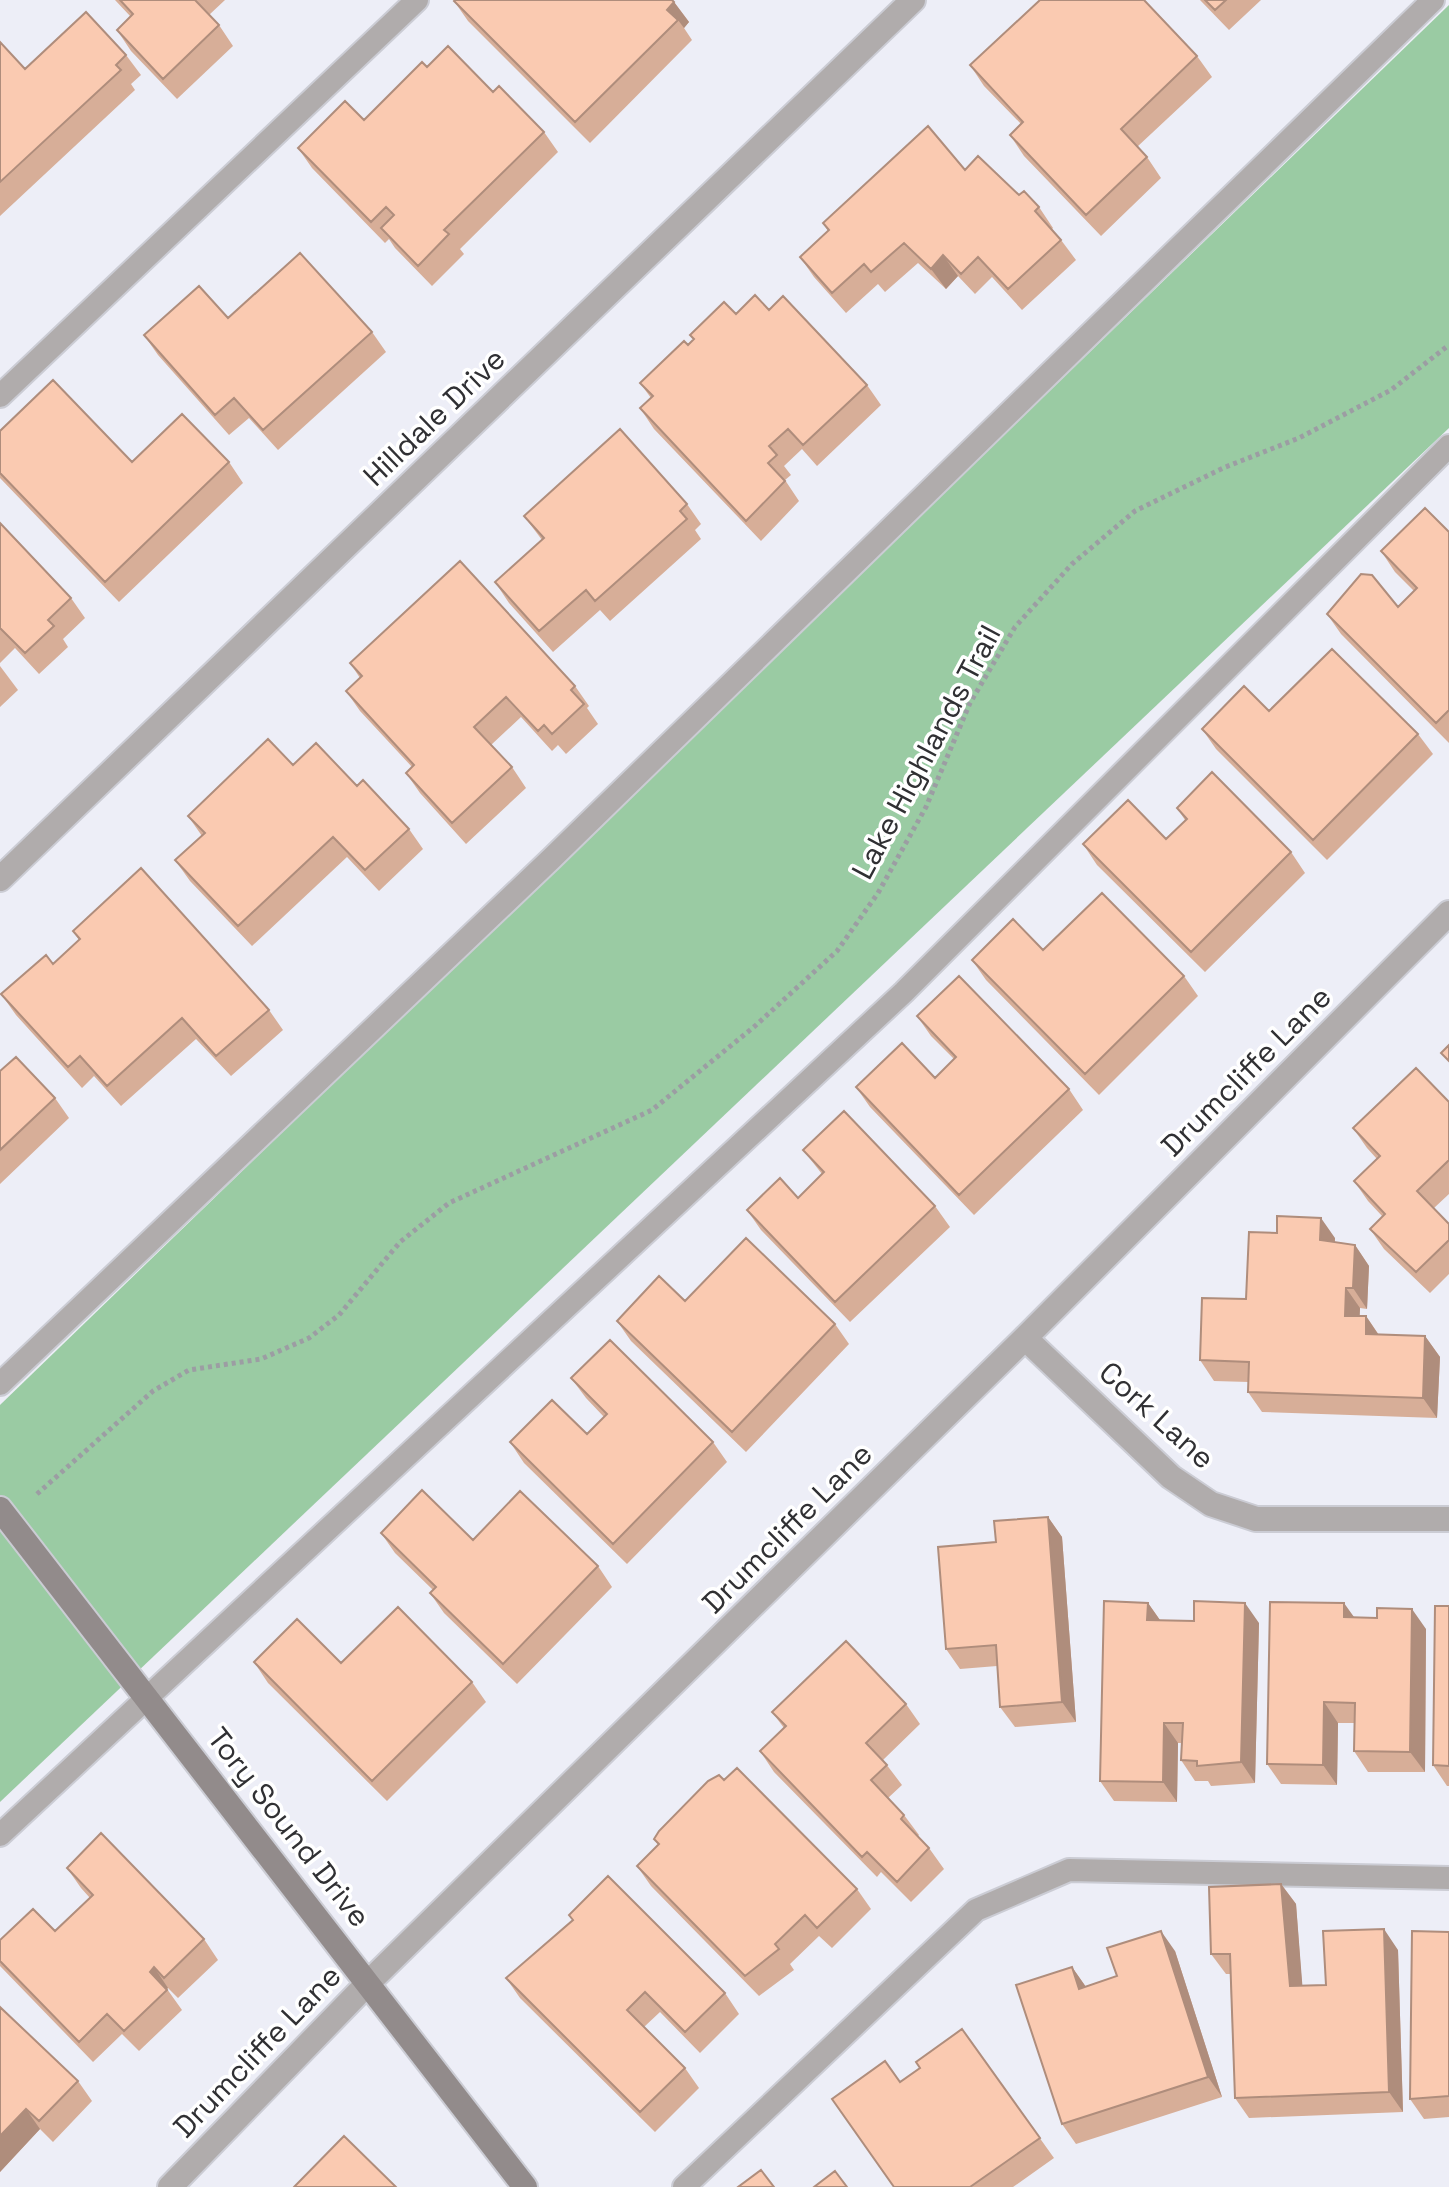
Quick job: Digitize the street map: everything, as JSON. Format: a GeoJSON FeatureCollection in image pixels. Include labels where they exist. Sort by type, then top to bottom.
{"type":"FeatureCollection","features":[{"type":"Feature","properties":{"kind":"street","name":"Hilldale Drive"},"geometry":{"type":"LineString","coordinates":[[0,879],[913,0]]}},
{"type":"Feature","properties":{"kind":"street","name":"Drumcliffe Lane"},"geometry":{"type":"LineString","coordinates":[[170,2187],[369,1982],[1025,1338],[1449,913]]}},
{"type":"Feature","properties":{"kind":"street","name":"Cork Lane"},"geometry":{"type":"LineString","coordinates":[[1025,1338],[1171,1477],[1211,1504],[1256,1519],[1449,1519]]}},
{"type":"Feature","properties":{"kind":"street","name":"Tory Sound Drive"},"geometry":{"type":"LineString","coordinates":[[4,1514],[525,2187]]}},
{"type":"Feature","properties":{"kind":"lane"},"geometry":{"type":"LineString","coordinates":[[0,396],[417,0]]}},
{"type":"Feature","properties":{"kind":"lane"},"geometry":{"type":"LineString","coordinates":[[0,1384],[573,837],[1433,0]]}},
{"type":"Feature","properties":{"kind":"lane"},"geometry":{"type":"LineString","coordinates":[[0,1835],[904,992],[1449,446]]}},
{"type":"Feature","properties":{"kind":"lane"},"geometry":{"type":"LineString","coordinates":[[684,2187],[976,1910],[1069,1870],[1449,1878]]}},
{"type":"Feature","properties":{"kind":"path","name":"Lake Highlands Trail"},"geometry":{"type":"LineString","coordinates":[[4,1514],[153,1391],[189,1370],[261,1359],[309,1338],[339,1315],[400,1242],[449,1203],[652,1110],[755,1026],[837,951],[878,893],[926,807],[970,703],[1015,627],[1072,564],[1135,511],[1223,468],[1299,438],[1391,390],[1449,345]]}},
{"type":"Feature","properties":{"kind":"green space"},"geometry":{"type":"Polygon","coordinates":[[[1449,5],[1449,428],[0,1802],[0,1405],[1449,5]]]}},
{"type":"Feature","properties":{"kind":"building"},"geometry":{"type":"Polygon","coordinates":[[[120,0],[195,0],[219,25],[163,79],[117,30],[133,14],[120,0]]]}},
{"type":"Feature","properties":{"kind":"building"},"geometry":{"type":"Polygon","coordinates":[[[455,0],[672,0],[674,2],[667,10],[678,20],[575,122],[455,0]]]}},
{"type":"Feature","properties":{"kind":"building"},"geometry":{"type":"Polygon","coordinates":[[[1040,0],[1144,0],[1197,56],[1121,129],[1147,157],[1086,215],[1010,135],[1023,122],[970,65],[1040,0]]]}},
{"type":"Feature","properties":{"kind":"building"},"geometry":{"type":"Polygon","coordinates":[[[1205,0],[1226,0],[1215,10],[1205,0]]]}},
{"type":"Feature","properties":{"kind":"building"},"geometry":{"type":"Polygon","coordinates":[[[86,12],[126,55],[116,65],[121,70],[0,182],[0,42],[25,69],[86,12]]]}},
{"type":"Feature","properties":{"kind":"building"},"geometry":{"type":"Polygon","coordinates":[[[448,46],[493,92],[499,86],[544,132],[444,230],[449,234],[418,266],[381,228],[394,215],[386,207],[371,222],[298,148],[345,101],[364,120],[422,62],[427,67],[448,46]]]}},
{"type":"Feature","properties":{"kind":"building"},"geometry":{"type":"Polygon","coordinates":[[[928,126],[965,170],[978,156],[1019,195],[1024,191],[1039,207],[1035,211],[1061,240],[1008,289],[978,257],[961,274],[943,255],[931,269],[904,243],[871,272],[864,264],[832,293],[800,257],[829,230],[823,223],[928,126]]]}},
{"type":"Feature","properties":{"kind":"building"},"geometry":{"type":"Polygon","coordinates":[[[300,253],[372,332],[263,430],[234,398],[215,415],[144,335],[199,286],[228,318],[300,253]]]}},
{"type":"Feature","properties":{"kind":"building"},"geometry":{"type":"Polygon","coordinates":[[[755,295],[769,310],[783,296],[867,385],[803,445],[788,429],[769,446],[777,455],[768,463],[785,481],[746,521],[640,408],[653,396],[640,383],[684,341],[688,345],[694,339],[690,335],[724,302],[736,314],[755,295]]]}},
{"type":"Feature","properties":{"kind":"building"},"geometry":{"type":"Polygon","coordinates":[[[53,380],[132,462],[182,414],[229,462],[105,582],[0,473],[0,431],[53,380]]]}},
{"type":"Feature","properties":{"kind":"building"},"geometry":{"type":"Polygon","coordinates":[[[620,429],[687,504],[680,511],[687,519],[595,601],[586,590],[539,631],[495,582],[544,538],[524,516],[620,429]]]}},
{"type":"Feature","properties":{"kind":"building"},"geometry":{"type":"Polygon","coordinates":[[[1425,508],[1449,532],[1449,710],[1436,723],[1327,614],[1361,574],[1372,575],[1398,607],[1417,588],[1381,551],[1425,508]]]}},
{"type":"Feature","properties":{"kind":"building"},"geometry":{"type":"Polygon","coordinates":[[[0,523],[71,598],[48,620],[54,626],[25,653],[0,628],[0,523]]]}},
{"type":"Feature","properties":{"kind":"building"},"geometry":{"type":"Polygon","coordinates":[[[460,561],[575,686],[571,690],[584,704],[552,734],[544,725],[538,731],[506,697],[474,727],[512,767],[452,823],[406,773],[414,765],[346,691],[362,676],[350,663],[460,561]]]}},
{"type":"Feature","properties":{"kind":"building"},"geometry":{"type":"Polygon","coordinates":[[[1332,649],[1418,734],[1313,840],[1202,729],[1244,686],[1269,711],[1332,649]]]}},
{"type":"Feature","properties":{"kind":"building"},"geometry":{"type":"Polygon","coordinates":[[[268,739],[293,765],[316,743],[357,786],[363,780],[409,829],[365,870],[333,837],[238,926],[175,860],[205,833],[188,816],[268,739]]]}},
{"type":"Feature","properties":{"kind":"building"},"geometry":{"type":"Polygon","coordinates":[[[1212,772],[1291,852],[1191,952],[1083,844],[1128,800],[1166,839],[1187,819],[1177,808],[1212,772]]]}},
{"type":"Feature","properties":{"kind":"building"},"geometry":{"type":"Polygon","coordinates":[[[141,868],[269,1010],[216,1056],[182,1018],[107,1086],[80,1056],[68,1067],[1,994],[46,955],[53,964],[80,939],[73,931],[141,868]]]}},
{"type":"Feature","properties":{"kind":"building"},"geometry":{"type":"Polygon","coordinates":[[[1102,893],[1184,976],[1085,1074],[972,960],[1013,919],[1043,950],[1102,893]]]}},
{"type":"Feature","properties":{"kind":"building"},"geometry":{"type":"Polygon","coordinates":[[[959,976],[1069,1089],[959,1195],[856,1087],[902,1043],[935,1078],[956,1057],[917,1016],[959,976]]]}},
{"type":"Feature","properties":{"kind":"building"},"geometry":{"type":"Polygon","coordinates":[[[1449,1045],[1449,1061],[1441,1053],[1449,1045]]]}},
{"type":"Feature","properties":{"kind":"building"},"geometry":{"type":"Polygon","coordinates":[[[16,1057],[55,1098],[0,1150],[0,1071],[16,1057]]]}},
{"type":"Feature","properties":{"kind":"building"},"geometry":{"type":"Polygon","coordinates":[[[1416,1068],[1449,1102],[1449,1160],[1417,1191],[1449,1224],[1449,1240],[1416,1272],[1370,1229],[1385,1214],[1354,1181],[1380,1156],[1353,1128],[1416,1068]]]}},
{"type":"Feature","properties":{"kind":"building"},"geometry":{"type":"Polygon","coordinates":[[[844,1111],[935,1206],[835,1302],[747,1210],[780,1178],[798,1198],[824,1172],[803,1150],[844,1111]]]}},
{"type":"Feature","properties":{"kind":"building"},"geometry":{"type":"Polygon","coordinates":[[[1277,1216],[1321,1218],[1320,1240],[1355,1245],[1353,1288],[1346,1288],[1345,1316],[1366,1316],[1366,1334],[1425,1336],[1423,1398],[1248,1392],[1249,1362],[1200,1360],[1202,1298],[1246,1299],[1249,1232],[1277,1233],[1277,1216]]]}},
{"type":"Feature","properties":{"kind":"building"},"geometry":{"type":"Polygon","coordinates":[[[746,1238],[835,1324],[732,1432],[617,1321],[659,1276],[685,1301],[746,1238]]]}},
{"type":"Feature","properties":{"kind":"building"},"geometry":{"type":"Polygon","coordinates":[[[610,1340],[713,1442],[613,1544],[510,1442],[552,1400],[587,1434],[607,1414],[571,1378],[610,1340]]]}},
{"type":"Feature","properties":{"kind":"building"},"geometry":{"type":"Polygon","coordinates":[[[422,1490],[473,1540],[520,1491],[598,1566],[503,1664],[430,1593],[436,1587],[381,1533],[422,1490]]]}},
{"type":"Feature","properties":{"kind":"building"},"geometry":{"type":"Polygon","coordinates":[[[1048,1517],[1062,1702],[1000,1707],[996,1645],[946,1649],[938,1547],[996,1542],[994,1521],[1048,1517]]]}},
{"type":"Feature","properties":{"kind":"building"},"geometry":{"type":"Polygon","coordinates":[[[1104,1601],[1148,1603],[1147,1620],[1194,1621],[1194,1601],[1245,1603],[1241,1762],[1197,1766],[1197,1761],[1181,1760],[1183,1723],[1164,1723],[1163,1782],[1100,1781],[1104,1601]]]}},
{"type":"Feature","properties":{"kind":"building"},"geometry":{"type":"Polygon","coordinates":[[[1270,1602],[1344,1603],[1344,1617],[1377,1618],[1377,1608],[1412,1609],[1410,1752],[1354,1751],[1355,1703],[1324,1702],[1323,1765],[1267,1764],[1270,1602]]]}},
{"type":"Feature","properties":{"kind":"building"},"geometry":{"type":"Polygon","coordinates":[[[1435,1606],[1449,1606],[1449,1766],[1433,1765],[1435,1606]]]}},
{"type":"Feature","properties":{"kind":"building"},"geometry":{"type":"Polygon","coordinates":[[[398,1607],[472,1682],[372,1781],[254,1662],[297,1619],[341,1663],[398,1607]]]}},
{"type":"Feature","properties":{"kind":"building"},"geometry":{"type":"Polygon","coordinates":[[[846,1641],[906,1704],[866,1743],[887,1765],[871,1780],[904,1815],[901,1819],[929,1848],[897,1882],[867,1852],[862,1857],[760,1751],[786,1726],[772,1712],[846,1641]]]}},
{"type":"Feature","properties":{"kind":"building"},"geometry":{"type":"Polygon","coordinates":[[[737,1768],[857,1889],[817,1928],[805,1915],[775,1944],[779,1949],[745,1976],[637,1866],[659,1844],[654,1839],[659,1831],[708,1781],[719,1775],[724,1780],[737,1768]]]}},
{"type":"Feature","properties":{"kind":"building"},"geometry":{"type":"Polygon","coordinates":[[[101,1833],[204,1939],[164,1978],[154,1967],[150,1972],[167,1990],[124,2031],[107,2014],[79,2042],[0,1961],[0,1940],[33,1909],[55,1931],[93,1895],[67,1868],[101,1833]]]}},
{"type":"Feature","properties":{"kind":"building"},"geometry":{"type":"Polygon","coordinates":[[[608,1876],[725,1993],[685,2032],[645,1992],[627,2010],[685,2068],[640,2112],[506,1978],[573,1920],[569,1915],[608,1876]]]}},
{"type":"Feature","properties":{"kind":"building"},"geometry":{"type":"Polygon","coordinates":[[[1281,1884],[1290,1986],[1326,1985],[1323,1931],[1384,1929],[1389,2092],[1235,2098],[1230,1954],[1211,1954],[1209,1887],[1281,1884]]]}},
{"type":"Feature","properties":{"kind":"building"},"geometry":{"type":"Polygon","coordinates":[[[1161,1931],[1208,2077],[1062,2124],[1016,1985],[1072,1967],[1079,1989],[1117,1976],[1107,1948],[1161,1931]]]}},
{"type":"Feature","properties":{"kind":"building"},"geometry":{"type":"Polygon","coordinates":[[[1412,1931],[1449,1932],[1449,2096],[1410,2099],[1412,1931]]]}},
{"type":"Feature","properties":{"kind":"building"},"geometry":{"type":"Polygon","coordinates":[[[0,2007],[78,2081],[39,2121],[26,2109],[0,2136],[0,2007]]]}},
{"type":"Feature","properties":{"kind":"building"},"geometry":{"type":"Polygon","coordinates":[[[962,2029],[1040,2138],[970,2187],[894,2187],[832,2099],[885,2061],[900,2082],[920,2068],[916,2062],[962,2029]]]}},
{"type":"Feature","properties":{"kind":"building"},"geometry":{"type":"Polygon","coordinates":[[[344,2136],[396,2187],[294,2187],[344,2136]]]}},
{"type":"Feature","properties":{"kind":"building"},"geometry":{"type":"Polygon","coordinates":[[[761,2170],[774,2187],[738,2187],[761,2170]]]}},
{"type":"Feature","properties":{"kind":"building"},"geometry":{"type":"Polygon","coordinates":[[[835,2171],[847,2187],[814,2187],[835,2171]]]}}]}
